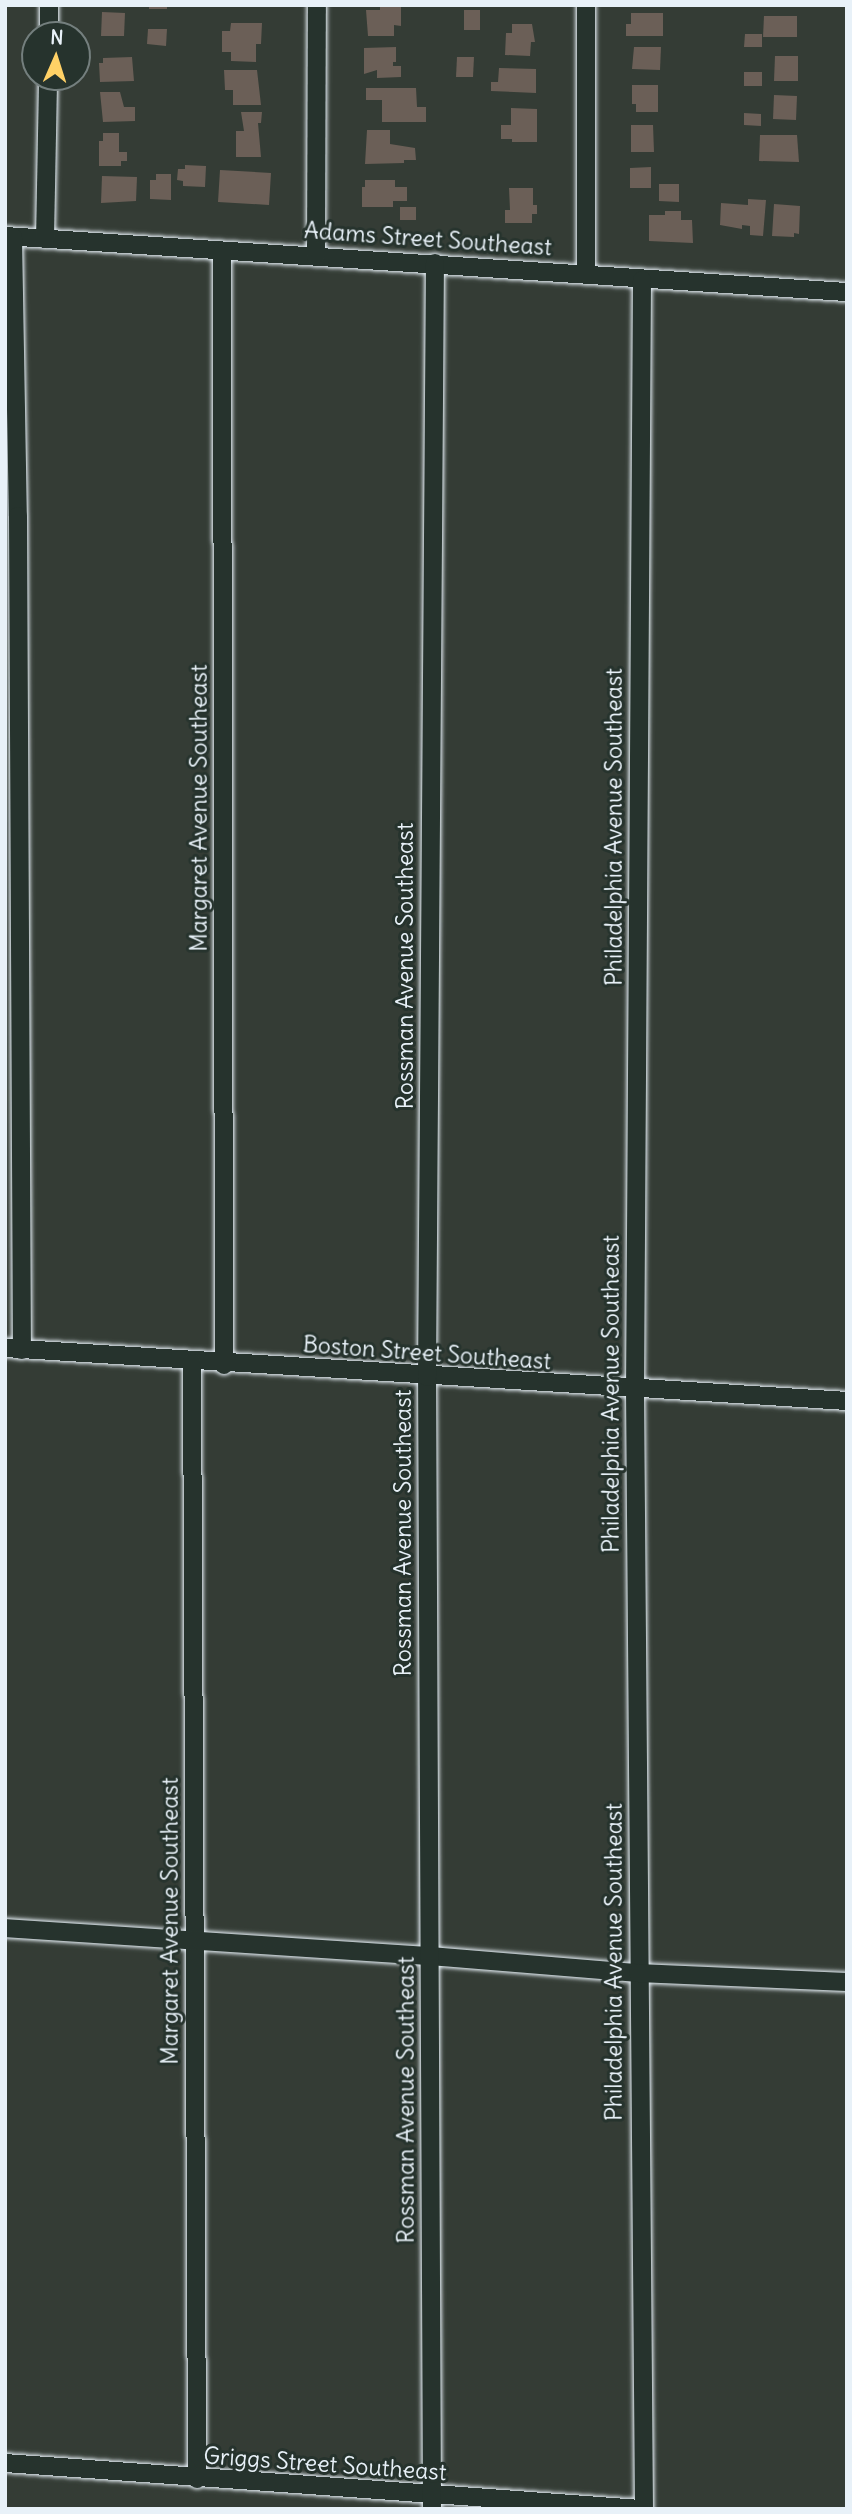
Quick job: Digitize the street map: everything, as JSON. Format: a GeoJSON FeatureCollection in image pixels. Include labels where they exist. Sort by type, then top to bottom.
{"type":"FeatureCollection","features":[{"type":"Feature","properties":{"kind":"street"},"geometry":{"type":"LineString","coordinates":[[316,256],[317,5]]}},
{"type":"Feature","properties":{"kind":"street"},"geometry":{"type":"LineString","coordinates":[[586,5],[586,273]]}},
{"type":"Feature","properties":{"kind":"street"},"geometry":{"type":"LineString","coordinates":[[45,239],[48,91]]}},
{"type":"Feature","properties":{"kind":"street"},"geometry":{"type":"LineString","coordinates":[[9,236],[18,530],[14,1349]]}},
{"type":"Feature","properties":{"kind":"street","name":"Adams Street Southeast"},"geometry":{"type":"LineString","coordinates":[[9,236],[847,292]]}},
{"type":"Feature","properties":{"kind":"street","name":"Margaret Avenue Southeast"},"geometry":{"type":"LineString","coordinates":[[222,251],[224,1364]]}},
{"type":"Feature","properties":{"kind":"street","name":"Rossman Avenue Southeast"},"geometry":{"type":"LineString","coordinates":[[432,2502],[427,1377],[435,263]]}},
{"type":"Feature","properties":{"kind":"street","name":"Philadelphia Avenue Southeast"},"geometry":{"type":"LineString","coordinates":[[642,280],[635,1390],[643,2509]]}},
{"type":"Feature","properties":{"kind":"street","name":"Boston Street Southeast"},"geometry":{"type":"LineString","coordinates":[[14,1349],[635,1390],[847,1401]]}},
{"type":"Feature","properties":{"kind":"street","name":"Margaret Avenue Southeast"},"geometry":{"type":"LineString","coordinates":[[192,1362],[197,2479]]}},
{"type":"Feature","properties":{"kind":"street"},"geometry":{"type":"LineString","coordinates":[[5,1928],[430,1956],[638,1973],[847,1982]]}},
{"type":"Feature","properties":{"kind":"street","name":"Griggs Street Southeast"},"geometry":{"type":"LineString","coordinates":[[5,2463],[432,2502],[643,2509]]}},
{"type":"Feature","properties":{"kind":"building"},"geometry":{"type":"Polygon","coordinates":[[[149,5],[167,5],[167,9],[149,9],[149,5]]]}},
{"type":"Feature","properties":{"kind":"building"},"geometry":{"type":"Polygon","coordinates":[[[380,5],[401,5],[401,26],[394,25],[394,36],[368,36],[366,10],[380,10],[380,5]]]}},
{"type":"Feature","properties":{"kind":"building"},"geometry":{"type":"Polygon","coordinates":[[[464,10],[480,10],[480,30],[464,30],[464,10]]]}},
{"type":"Feature","properties":{"kind":"building"},"geometry":{"type":"Polygon","coordinates":[[[102,12],[125,13],[124,36],[101,36],[102,12]]]}},
{"type":"Feature","properties":{"kind":"building"},"geometry":{"type":"Polygon","coordinates":[[[631,13],[663,13],[663,36],[626,36],[626,24],[631,24],[631,13]]]}},
{"type":"Feature","properties":{"kind":"building"},"geometry":{"type":"Polygon","coordinates":[[[764,16],[797,16],[797,37],[763,37],[764,16]]]}},
{"type":"Feature","properties":{"kind":"building"},"geometry":{"type":"Polygon","coordinates":[[[231,23],[262,23],[261,44],[256,44],[256,62],[231,61],[231,52],[222,52],[222,31],[230,31],[231,23]]]}},
{"type":"Feature","properties":{"kind":"building"},"geometry":{"type":"Polygon","coordinates":[[[512,24],[532,24],[535,42],[531,42],[530,56],[505,55],[506,33],[512,33],[512,24]]]}},
{"type":"Feature","properties":{"kind":"building"},"geometry":{"type":"Polygon","coordinates":[[[148,29],[167,29],[166,46],[147,44],[148,29]]]}},
{"type":"Feature","properties":{"kind":"building"},"geometry":{"type":"Polygon","coordinates":[[[745,34],[762,34],[762,47],[744,47],[745,34]]]}},
{"type":"Feature","properties":{"kind":"building"},"geometry":{"type":"Polygon","coordinates":[[[396,47],[396,62],[393,62],[393,66],[401,66],[401,77],[377,78],[377,70],[364,74],[364,48],[396,47]]]}},
{"type":"Feature","properties":{"kind":"building"},"geometry":{"type":"Polygon","coordinates":[[[634,47],[661,47],[660,70],[632,69],[634,47]]]}},
{"type":"Feature","properties":{"kind":"building"},"geometry":{"type":"Polygon","coordinates":[[[775,56],[798,56],[798,81],[774,81],[775,56]]]}},
{"type":"Feature","properties":{"kind":"building"},"geometry":{"type":"Polygon","coordinates":[[[132,57],[134,81],[100,82],[99,63],[103,63],[103,58],[132,57]]]}},
{"type":"Feature","properties":{"kind":"building"},"geometry":{"type":"Polygon","coordinates":[[[457,57],[474,57],[473,77],[456,77],[457,57]]]}},
{"type":"Feature","properties":{"kind":"building"},"geometry":{"type":"Polygon","coordinates":[[[499,68],[536,69],[536,93],[491,91],[491,82],[498,82],[499,68]]]}},
{"type":"Feature","properties":{"kind":"building"},"geometry":{"type":"Polygon","coordinates":[[[224,70],[257,70],[261,105],[233,105],[233,90],[225,90],[224,70]]]}},
{"type":"Feature","properties":{"kind":"building"},"geometry":{"type":"Polygon","coordinates":[[[744,72],[762,72],[762,86],[744,86],[744,72]]]}},
{"type":"Feature","properties":{"kind":"building"},"geometry":{"type":"Polygon","coordinates":[[[632,85],[658,85],[658,112],[636,112],[636,104],[632,104],[632,85]]]}},
{"type":"Feature","properties":{"kind":"building"},"geometry":{"type":"Polygon","coordinates":[[[366,88],[416,88],[417,107],[426,107],[426,122],[382,122],[382,100],[366,100],[366,88]]]}},
{"type":"Feature","properties":{"kind":"building"},"geometry":{"type":"Polygon","coordinates":[[[100,92],[120,92],[124,107],[135,107],[135,121],[103,122],[100,92]]]}},
{"type":"Feature","properties":{"kind":"building"},"geometry":{"type":"Polygon","coordinates":[[[774,95],[797,96],[796,120],[773,119],[774,95]]]}},
{"type":"Feature","properties":{"kind":"building"},"geometry":{"type":"Polygon","coordinates":[[[511,108],[537,109],[537,142],[501,139],[501,125],[511,125],[511,108]]]}},
{"type":"Feature","properties":{"kind":"building"},"geometry":{"type":"Polygon","coordinates":[[[241,112],[262,112],[261,123],[258,123],[261,157],[236,157],[236,131],[244,131],[241,112]]]}},
{"type":"Feature","properties":{"kind":"building"},"geometry":{"type":"Polygon","coordinates":[[[744,113],[761,114],[761,126],[744,125],[744,113]]]}},
{"type":"Feature","properties":{"kind":"building"},"geometry":{"type":"Polygon","coordinates":[[[631,125],[653,125],[654,152],[631,152],[631,125]]]}},
{"type":"Feature","properties":{"kind":"building"},"geometry":{"type":"Polygon","coordinates":[[[367,130],[390,130],[390,144],[415,148],[416,160],[365,164],[367,130]]]}},
{"type":"Feature","properties":{"kind":"building"},"geometry":{"type":"Polygon","coordinates":[[[103,133],[119,133],[119,152],[127,152],[127,161],[121,161],[121,166],[99,166],[99,141],[103,141],[103,133]]]}},
{"type":"Feature","properties":{"kind":"building"},"geometry":{"type":"Polygon","coordinates":[[[760,135],[797,135],[799,162],[759,161],[760,135]]]}},
{"type":"Feature","properties":{"kind":"building"},"geometry":{"type":"Polygon","coordinates":[[[185,165],[206,166],[205,187],[183,186],[183,181],[177,180],[178,169],[185,169],[185,165]]]}},
{"type":"Feature","properties":{"kind":"building"},"geometry":{"type":"Polygon","coordinates":[[[651,167],[651,188],[630,188],[630,168],[651,167]]]}},
{"type":"Feature","properties":{"kind":"building"},"geometry":{"type":"Polygon","coordinates":[[[220,170],[271,173],[269,205],[218,202],[220,170]]]}},
{"type":"Feature","properties":{"kind":"building"},"geometry":{"type":"Polygon","coordinates":[[[156,174],[171,174],[171,200],[150,199],[150,180],[156,180],[156,174]]]}},
{"type":"Feature","properties":{"kind":"building"},"geometry":{"type":"Polygon","coordinates":[[[102,176],[137,177],[136,201],[101,203],[102,176]]]}},
{"type":"Feature","properties":{"kind":"building"},"geometry":{"type":"Polygon","coordinates":[[[365,180],[395,180],[395,187],[407,187],[407,201],[393,201],[393,207],[362,207],[362,187],[365,187],[365,180]]]}},
{"type":"Feature","properties":{"kind":"building"},"geometry":{"type":"Polygon","coordinates":[[[659,184],[679,184],[679,202],[659,201],[659,184]]]}},
{"type":"Feature","properties":{"kind":"building"},"geometry":{"type":"Polygon","coordinates":[[[509,188],[533,188],[533,205],[537,205],[537,214],[532,214],[532,223],[505,223],[505,210],[510,210],[509,188]]]}},
{"type":"Feature","properties":{"kind":"building"},"geometry":{"type":"Polygon","coordinates":[[[748,199],[766,200],[763,236],[750,235],[750,226],[742,225],[742,229],[720,225],[721,203],[748,205],[748,199]]]}},
{"type":"Feature","properties":{"kind":"building"},"geometry":{"type":"Polygon","coordinates":[[[774,204],[800,206],[799,234],[794,233],[794,237],[772,236],[774,204]]]}},
{"type":"Feature","properties":{"kind":"building"},"geometry":{"type":"Polygon","coordinates":[[[400,207],[416,207],[416,220],[400,220],[400,207]]]}},
{"type":"Feature","properties":{"kind":"building"},"geometry":{"type":"Polygon","coordinates":[[[665,211],[681,211],[681,220],[692,220],[693,243],[649,241],[649,215],[665,215],[665,211]]]}}]}
